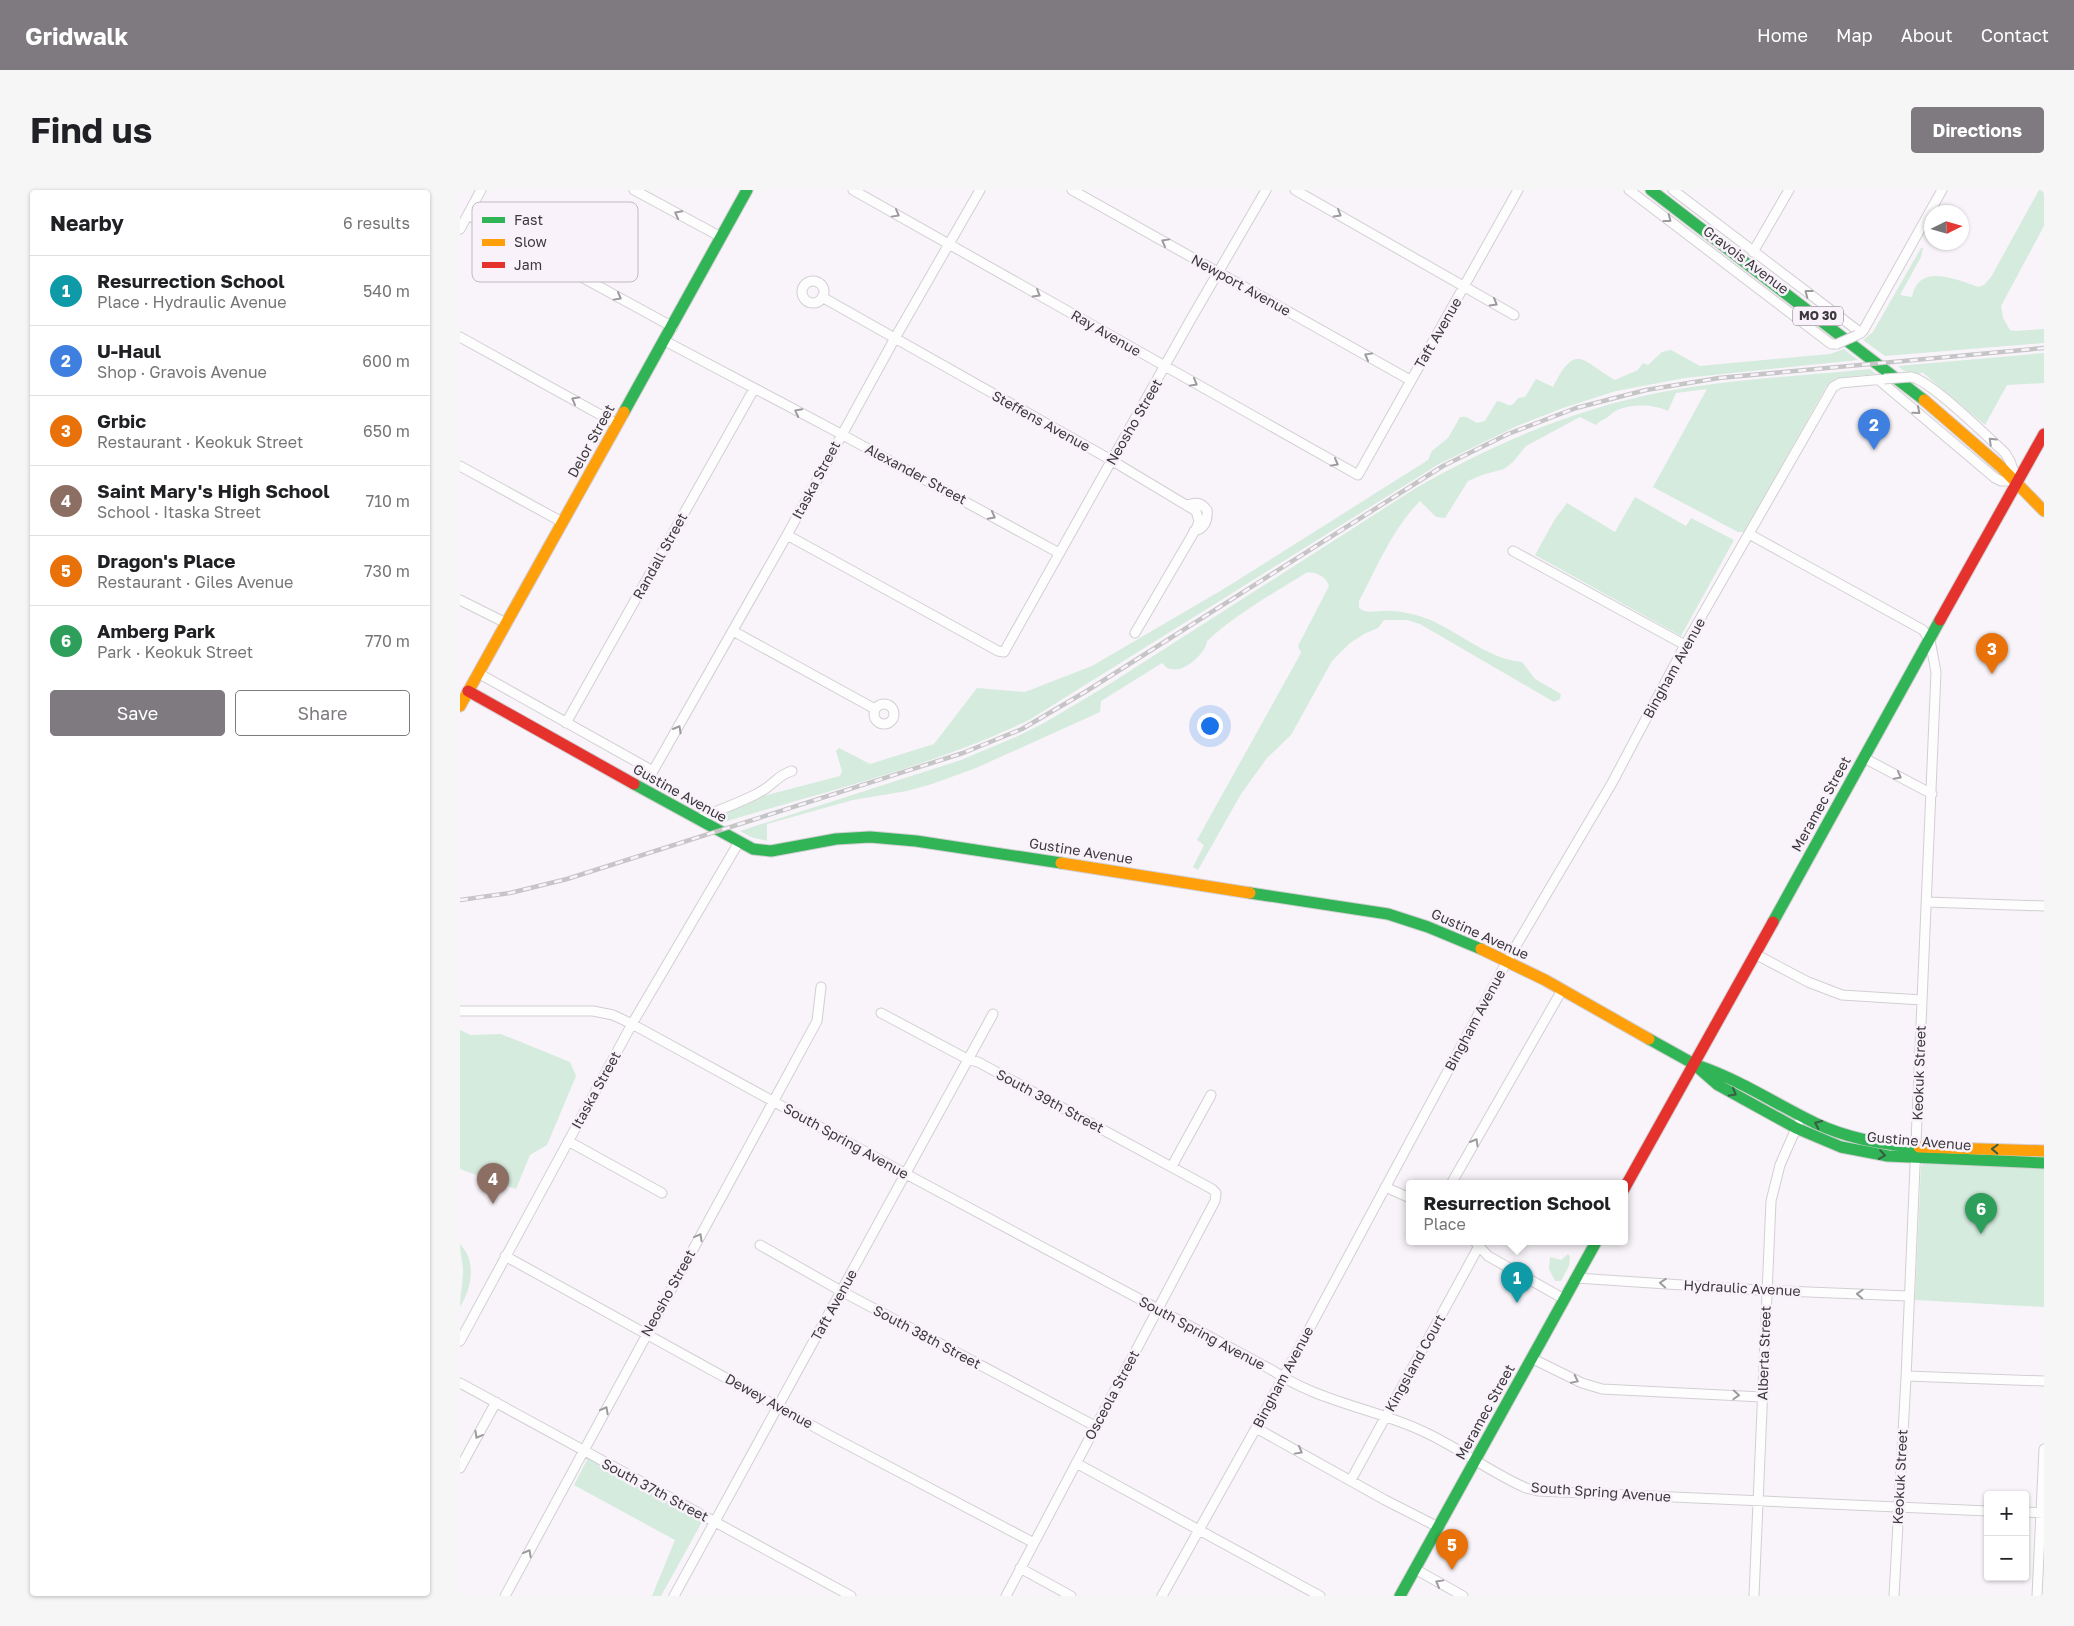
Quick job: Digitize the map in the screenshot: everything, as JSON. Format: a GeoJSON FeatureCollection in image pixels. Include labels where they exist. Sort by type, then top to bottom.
{"type":"FeatureCollection","features":[{"type":"Feature","properties":{"kind":"street"},"geometry":{"type":"LineString","coordinates":[[475,202],[481,190]]}},
{"type":"Feature","properties":{"kind":"street"},"geometry":{"type":"LineString","coordinates":[[634,190],[721,238]]}},
{"type":"Feature","properties":{"kind":"street","name":"Delor Street"},"geometry":{"type":"LineString","coordinates":[[460,706],[748,190]]}},
{"type":"Feature","properties":{"kind":"street","name":"Ray Avenue"},"geometry":{"type":"LineString","coordinates":[[853,190],[1358,475]]}},
{"type":"Feature","properties":{"kind":"street","name":"Itaska Street"},"geometry":{"type":"LineString","coordinates":[[566,723],[654,771],[787,535],[841,434],[980,190]]}},
{"type":"Feature","properties":{"kind":"street","name":"Newport Avenue"},"geometry":{"type":"LineString","coordinates":[[1072,190],[1410,380]]}},
{"type":"Feature","properties":{"kind":"street","name":"Neosho Street"},"geometry":{"type":"LineString","coordinates":[[787,535],[1002,652],[1006,650],[1059,553],[1266,190]]}},
{"type":"Feature","properties":{"kind":"street"},"geometry":{"type":"LineString","coordinates":[[1295,190],[1514,315]]}},
{"type":"Feature","properties":{"kind":"street","name":"Gravois Avenue"},"geometry":{"type":"LineString","coordinates":[[1629,190],[1831,344],[1838,344],[1859,334],[1673,190]]}},
{"type":"Feature","properties":{"kind":"street","name":"Gravois Avenue"},"geometry":{"type":"LineString","coordinates":[[1651,190],[1914,391],[2017,481],[2044,510]]}},
{"type":"Feature","properties":{"kind":"street"},"geometry":{"type":"LineString","coordinates":[[1753,252],[1789,190]]}},
{"type":"Feature","properties":{"kind":"street"},"geometry":{"type":"LineString","coordinates":[[1859,334],[1942,190]]}},
{"type":"Feature","properties":{"kind":"street","name":"Taft Avenue"},"geometry":{"type":"LineString","coordinates":[[1358,475],[1410,380],[1465,287],[1516,191]]}},
{"type":"Feature","properties":{"kind":"street"},"geometry":{"type":"LineString","coordinates":[[460,229],[472,207]]}},
{"type":"Feature","properties":{"kind":"street"},"geometry":{"type":"LineString","coordinates":[[468,215],[472,217]]}},
{"type":"Feature","properties":{"kind":"street"},"geometry":{"type":"LineString","coordinates":[[591,282],[673,327]]}},
{"type":"Feature","properties":{"kind":"street","name":"Steffens Avenue"},"geometry":{"type":"LineString","coordinates":[[822,297],[1112,460],[1193,508],[1197,513],[1199,521],[1135,633]]}},
{"type":"Feature","properties":{"kind":"street"},"geometry":{"type":"LineString","coordinates":[[460,337],[617,424]]}},
{"type":"Feature","properties":{"kind":"street","name":"Alexander Street"},"geometry":{"type":"LineString","coordinates":[[665,341],[1059,553]]}},
{"type":"Feature","properties":{"kind":"street","name":"Gravois Avenue"},"geometry":{"type":"LineString","coordinates":[[1881,380],[1912,377],[1920,379],[1956,408],[2005,453],[2017,481]]}},
{"type":"Feature","properties":{"kind":"street"},"geometry":{"type":"LineString","coordinates":[[1881,380],[1995,478],[2001,481],[2017,481]]}},
{"type":"Feature","properties":{"kind":"street","name":"Bingham Avenue"},"geometry":{"type":"LineString","coordinates":[[1162,1596],[1256,1428],[1507,961],[1612,783],[1685,646],[1833,387],[1840,383],[1881,380]]}},
{"type":"Feature","properties":{"kind":"street","name":"Randall Street"},"geometry":{"type":"LineString","coordinates":[[566,723],[754,389]]}},
{"type":"Feature","properties":{"kind":"street","name":"Meramec Street"},"geometry":{"type":"LineString","coordinates":[[1628,1182],[2044,434]]}},
{"type":"Feature","properties":{"kind":"street"},"geometry":{"type":"LineString","coordinates":[[460,466],[562,522]]}},
{"type":"Feature","properties":{"kind":"street"},"geometry":{"type":"LineString","coordinates":[[1750,534],[1923,630],[1930,640]]}},
{"type":"Feature","properties":{"kind":"street"},"geometry":{"type":"LineString","coordinates":[[1513,551],[1685,646]]}},
{"type":"Feature","properties":{"kind":"street"},"geometry":{"type":"LineString","coordinates":[[460,600],[506,623]]}},
{"type":"Feature","properties":{"kind":"street"},"geometry":{"type":"LineString","coordinates":[[733,631],[875,709]]}},
{"type":"Feature","properties":{"kind":"street","name":"Keokuk Street"},"geometry":{"type":"LineString","coordinates":[[1894,1596],[1897,1508],[1906,1376],[1908,1296],[1932,794],[1936,672],[1930,640]]}},
{"type":"Feature","properties":{"kind":"street"},"geometry":{"type":"LineString","coordinates":[[478,673],[566,723]]}},
{"type":"Feature","properties":{"kind":"street","name":"Gustine Avenue"},"geometry":{"type":"LineString","coordinates":[[468,691],[753,849],[771,851],[836,839],[870,837],[916,841],[1388,914],[1452,935],[1507,961],[1694,1064],[1725,1075],[1824,1127],[1860,1139],[1916,1152],[2044,1163]]}},
{"type":"Feature","properties":{"kind":"street"},"geometry":{"type":"LineString","coordinates":[[1864,758],[1932,794]]}},
{"type":"Feature","properties":{"kind":"street"},"geometry":{"type":"LineString","coordinates":[[696,819],[759,793],[785,773],[792,771]]}},
{"type":"Feature","properties":{"kind":"street","name":"Itaska Street"},"geometry":{"type":"LineString","coordinates":[[460,1341],[632,1024],[739,842]]}},
{"type":"Feature","properties":{"kind":"street"},"geometry":{"type":"LineString","coordinates":[[1927,902],[2044,906]]}},
{"type":"Feature","properties":{"kind":"street"},"geometry":{"type":"LineString","coordinates":[[1755,954],[1808,982],[1842,995],[1922,1000]]}},
{"type":"Feature","properties":{"kind":"street","name":"Neosho Street"},"geometry":{"type":"LineString","coordinates":[[505,1596],[817,1021],[821,987]]}},
{"type":"Feature","properties":{"kind":"street"},"geometry":{"type":"LineString","coordinates":[[1453,1180],[1562,990]]}},
{"type":"Feature","properties":{"kind":"street","name":"South Spring Avenue"},"geometry":{"type":"LineString","coordinates":[[460,1011],[592,1011],[613,1015],[1282,1377],[1315,1392],[1386,1416],[1420,1430],[1518,1485],[1538,1491],[1984,1511]]}},
{"type":"Feature","properties":{"kind":"street","name":"South 39th Street"},"geometry":{"type":"LineString","coordinates":[[881,1013],[969,1060],[978,1062],[1172,1166],[1212,1189],[1216,1194]]}},
{"type":"Feature","properties":{"kind":"street","name":"Taft Avenue"},"geometry":{"type":"LineString","coordinates":[[674,1596],[994,1014]]}},
{"type":"Feature","properties":{"kind":"street","name":"Gustine Avenue"},"geometry":{"type":"LineString","coordinates":[[1694,1064],[1718,1085],[1796,1128],[1841,1147],[1861,1152],[2044,1151]]}},
{"type":"Feature","properties":{"kind":"street"},"geometry":{"type":"LineString","coordinates":[[1172,1166],[1211,1095]]}},
{"type":"Feature","properties":{"kind":"street","name":"Alberta Street"},"geometry":{"type":"LineString","coordinates":[[1754,1596],[1771,1201],[1780,1165],[1802,1116]]}},
{"type":"Feature","properties":{"kind":"street"},"geometry":{"type":"LineString","coordinates":[[568,1141],[662,1193]]}},
{"type":"Feature","properties":{"kind":"street"},"geometry":{"type":"LineString","coordinates":[[1385,1186],[1406,1196]]}},
{"type":"Feature","properties":{"kind":"street","name":"Osceola Street"},"geometry":{"type":"LineString","coordinates":[[1006,1596],[1215,1201],[1216,1194]]}},
{"type":"Feature","properties":{"kind":"street","name":"South 38th Street"},"geometry":{"type":"LineString","coordinates":[[760,1245],[841,1291],[1095,1426]]}},
{"type":"Feature","properties":{"kind":"street","name":"Kingsland Court"},"geometry":{"type":"LineString","coordinates":[[1350,1480],[1476,1245]]}},
{"type":"Feature","properties":{"kind":"street"},"geometry":{"type":"LineString","coordinates":[[1478,1245],[1488,1256],[1564,1298]]}},
{"type":"Feature","properties":{"kind":"street","name":"Meramec Street"},"geometry":{"type":"LineString","coordinates":[[1400,1596],[1594,1245]]}},
{"type":"Feature","properties":{"kind":"street","name":"Dewey Avenue"},"geometry":{"type":"LineString","coordinates":[[505,1256],[871,1458],[1034,1543]]}},
{"type":"Feature","properties":{"kind":"street","name":"Hydraulic Avenue"},"geometry":{"type":"LineString","coordinates":[[1576,1278],[1767,1290],[1908,1296]]}},
{"type":"Feature","properties":{"kind":"street"},"geometry":{"type":"LineString","coordinates":[[1531,1358],[1582,1384],[1602,1389],[1762,1397]]}},
{"type":"Feature","properties":{"kind":"street"},"geometry":{"type":"LineString","coordinates":[[1906,1376],[2044,1381]]}},
{"type":"Feature","properties":{"kind":"street","name":"South 37th Street"},"geometry":{"type":"LineString","coordinates":[[460,1383],[851,1596]]}},
{"type":"Feature","properties":{"kind":"street"},"geometry":{"type":"LineString","coordinates":[[460,1468],[496,1402]]}},
{"type":"Feature","properties":{"kind":"street"},"geometry":{"type":"LineString","coordinates":[[1256,1428],[1438,1527]]}},
{"type":"Feature","properties":{"kind":"street"},"geometry":{"type":"LineString","coordinates":[[2037,1596],[2044,1449]]}},
{"type":"Feature","properties":{"kind":"street"},"geometry":{"type":"LineString","coordinates":[[1076,1463],[1320,1596]]}},
{"type":"Feature","properties":{"kind":"street"},"geometry":{"type":"LineString","coordinates":[[2029,1512],[2042,1513]]}},
{"type":"Feature","properties":{"kind":"street"},"geometry":{"type":"LineString","coordinates":[[1020,1568],[1071,1596]]}},
{"type":"Feature","properties":{"kind":"street"},"geometry":{"type":"LineString","coordinates":[[1415,1569],[1464,1596]]}},
{"type":"Feature","properties":{"kind":"green space"},"geometry":{"type":"Polygon","coordinates":[[[2039,190],[2044,190],[2044,226],[2001,306],[2003,318],[2010,330],[2044,329],[2044,343],[1885,356],[1863,340],[1873,332],[1921,248],[1923,248],[1921,257],[1900,295],[1912,297],[1916,286],[1922,280],[1930,277],[1950,278],[1978,287],[1984,285],[1991,277],[2039,190]]]}},
{"type":"Feature","properties":{"kind":"green space"},"geometry":{"type":"Polygon","coordinates":[[[1844,349],[1858,360],[1685,378],[1616,391],[1563,408],[1517,426],[1439,464],[1029,720],[955,751],[879,777],[724,822],[712,817],[763,796],[840,776],[842,771],[836,751],[839,748],[870,764],[934,744],[977,688],[1025,692],[1092,666],[1227,587],[1428,460],[1432,451],[1448,438],[1460,417],[1466,417],[1477,423],[1485,421],[1497,401],[1509,405],[1513,404],[1518,398],[1525,397],[1536,379],[1553,387],[1568,364],[1574,360],[1580,359],[1587,362],[1615,380],[1638,370],[1643,363],[1648,365],[1662,352],[1671,350],[1700,366],[1830,354],[1844,349]]]}},
{"type":"Feature","properties":{"kind":"green space"},"geometry":{"type":"Polygon","coordinates":[[[2044,353],[2044,383],[2007,385],[1985,425],[1922,372],[1920,374],[1904,371],[1898,366],[2044,353]]]}},
{"type":"Feature","properties":{"kind":"green space"},"geometry":{"type":"Polygon","coordinates":[[[1870,369],[1876,374],[1837,378],[1826,387],[1744,532],[1738,532],[1653,487],[1707,389],[1676,393],[1668,411],[1645,406],[1629,407],[1614,412],[1596,425],[1580,417],[1526,446],[1513,462],[1504,469],[1468,481],[1445,518],[1436,517],[1420,501],[1402,523],[1386,548],[1359,601],[1359,608],[1369,612],[1402,612],[1430,620],[1495,655],[1508,660],[1522,662],[1535,679],[1561,694],[1560,699],[1554,702],[1420,624],[1407,620],[1384,620],[1378,628],[1350,643],[1332,661],[1291,735],[1267,758],[1241,794],[1198,870],[1193,867],[1204,845],[1197,840],[1301,653],[1298,646],[1329,586],[1320,575],[1306,573],[1268,596],[1218,631],[1207,641],[1201,654],[1183,668],[1167,668],[1162,663],[1101,701],[1100,712],[976,768],[907,791],[853,800],[767,824],[767,841],[751,837],[740,831],[961,760],[1044,723],[1108,685],[1416,488],[1475,457],[1535,430],[1597,408],[1662,392],[1740,381],[1870,369]]]}},
{"type":"Feature","properties":{"kind":"green space"},"geometry":{"type":"Polygon","coordinates":[[[1635,497],[1686,526],[1691,518],[1734,540],[1681,636],[1535,555],[1555,519],[1567,503],[1615,532],[1635,497]]]}},
{"type":"Feature","properties":{"kind":"green space"},"geometry":{"type":"Polygon","coordinates":[[[460,1030],[471,1035],[501,1034],[570,1062],[576,1076],[547,1145],[530,1155],[516,1189],[460,1169],[460,1030]]]}},
{"type":"Feature","properties":{"kind":"green space"},"geometry":{"type":"Polygon","coordinates":[[[1923,1164],[2044,1168],[2044,1307],[1915,1300],[1921,1167],[1923,1164]]]}},
{"type":"Feature","properties":{"kind":"green space"},"geometry":{"type":"Polygon","coordinates":[[[460,1244],[469,1259],[471,1275],[470,1283],[460,1307],[463,1271],[460,1244]]]}},
{"type":"Feature","properties":{"kind":"green space"},"geometry":{"type":"Polygon","coordinates":[[[1568,1254],[1570,1257],[1569,1266],[1561,1281],[1555,1281],[1549,1269],[1550,1257],[1561,1260],[1568,1254]]]}},
{"type":"Feature","properties":{"kind":"green space"},"geometry":{"type":"Polygon","coordinates":[[[588,1458],[699,1518],[702,1522],[661,1596],[652,1596],[675,1540],[574,1485],[588,1458]]]}},
{"type":"Feature","properties":{"kind":"railway"},"geometry":{"type":"LineString","coordinates":[[460,900],[510,893],[567,879],[963,753],[1022,729],[1085,692],[1443,466],[1508,434],[1576,408],[1646,390],[1719,378],[2044,348]]}},
{"type":"Feature","properties":{"kind":"traffic: fast"},"geometry":{"type":"LineString","coordinates":[[624,412],[747,190]]}},
{"type":"Feature","properties":{"kind":"traffic: fast"},"geometry":{"type":"LineString","coordinates":[[1651,190],[1924,400]]}},
{"type":"Feature","properties":{"kind":"traffic: fast"},"geometry":{"type":"LineString","coordinates":[[1773,922],[1940,620]]}},
{"type":"Feature","properties":{"kind":"traffic: fast"},"geometry":{"type":"LineString","coordinates":[[634,784],[753,849],[771,851],[836,839],[870,837],[916,841],[1061,863]]}},
{"type":"Feature","properties":{"kind":"traffic: fast"},"geometry":{"type":"LineString","coordinates":[[1250,893],[1388,914],[1428,927],[1481,949]]}},
{"type":"Feature","properties":{"kind":"traffic: fast"},"geometry":{"type":"LineString","coordinates":[[1649,1039],[1694,1064],[1718,1085],[1796,1128],[1841,1147],[1888,1156],[2044,1163]]}},
{"type":"Feature","properties":{"kind":"traffic: fast"},"geometry":{"type":"LineString","coordinates":[[1699,1066],[1743,1085],[1800,1116],[1840,1133],[1892,1145],[1919,1147]]}},
{"type":"Feature","properties":{"kind":"traffic: fast"},"geometry":{"type":"LineString","coordinates":[[1400,1596],[1594,1245]]}},
{"type":"Feature","properties":{"kind":"traffic: slow"},"geometry":{"type":"LineString","coordinates":[[1924,400],[2000,466],[2044,511]]}},
{"type":"Feature","properties":{"kind":"traffic: slow"},"geometry":{"type":"LineString","coordinates":[[460,706],[624,412]]}},
{"type":"Feature","properties":{"kind":"traffic: slow"},"geometry":{"type":"LineString","coordinates":[[1061,863],[1250,893]]}},
{"type":"Feature","properties":{"kind":"traffic: slow"},"geometry":{"type":"LineString","coordinates":[[1481,949],[1545,980],[1649,1039]]}},
{"type":"Feature","properties":{"kind":"traffic: slow"},"geometry":{"type":"LineString","coordinates":[[1919,1147],[2044,1151]]}},
{"type":"Feature","properties":{"kind":"traffic: jam"},"geometry":{"type":"LineString","coordinates":[[1940,620],[2044,434]]}},
{"type":"Feature","properties":{"kind":"traffic: jam"},"geometry":{"type":"LineString","coordinates":[[468,691],[634,784]]}},
{"type":"Feature","properties":{"kind":"traffic: jam"},"geometry":{"type":"LineString","coordinates":[[1628,1182],[1773,922]]}},
{"type":"Feature","properties":{"kind":"place","name":"U-Haul"},"geometry":{"type":"Point","coordinates":[1874,450]}},
{"type":"Feature","properties":{"kind":"place","name":"Grbic"},"geometry":{"type":"Point","coordinates":[1992,674]}},
{"type":"Feature","properties":{"kind":"place","name":"Saint Mary's High School"},"geometry":{"type":"Point","coordinates":[493,1204]}},
{"type":"Feature","properties":{"kind":"place","name":"Amberg Park"},"geometry":{"type":"Point","coordinates":[1981,1234]}},
{"type":"Feature","properties":{"kind":"place","name":"Resurrection School"},"geometry":{"type":"Point","coordinates":[1517,1303]}},
{"type":"Feature","properties":{"kind":"place","name":"Dragon's Place"},"geometry":{"type":"Point","coordinates":[1452,1570]}}]}
